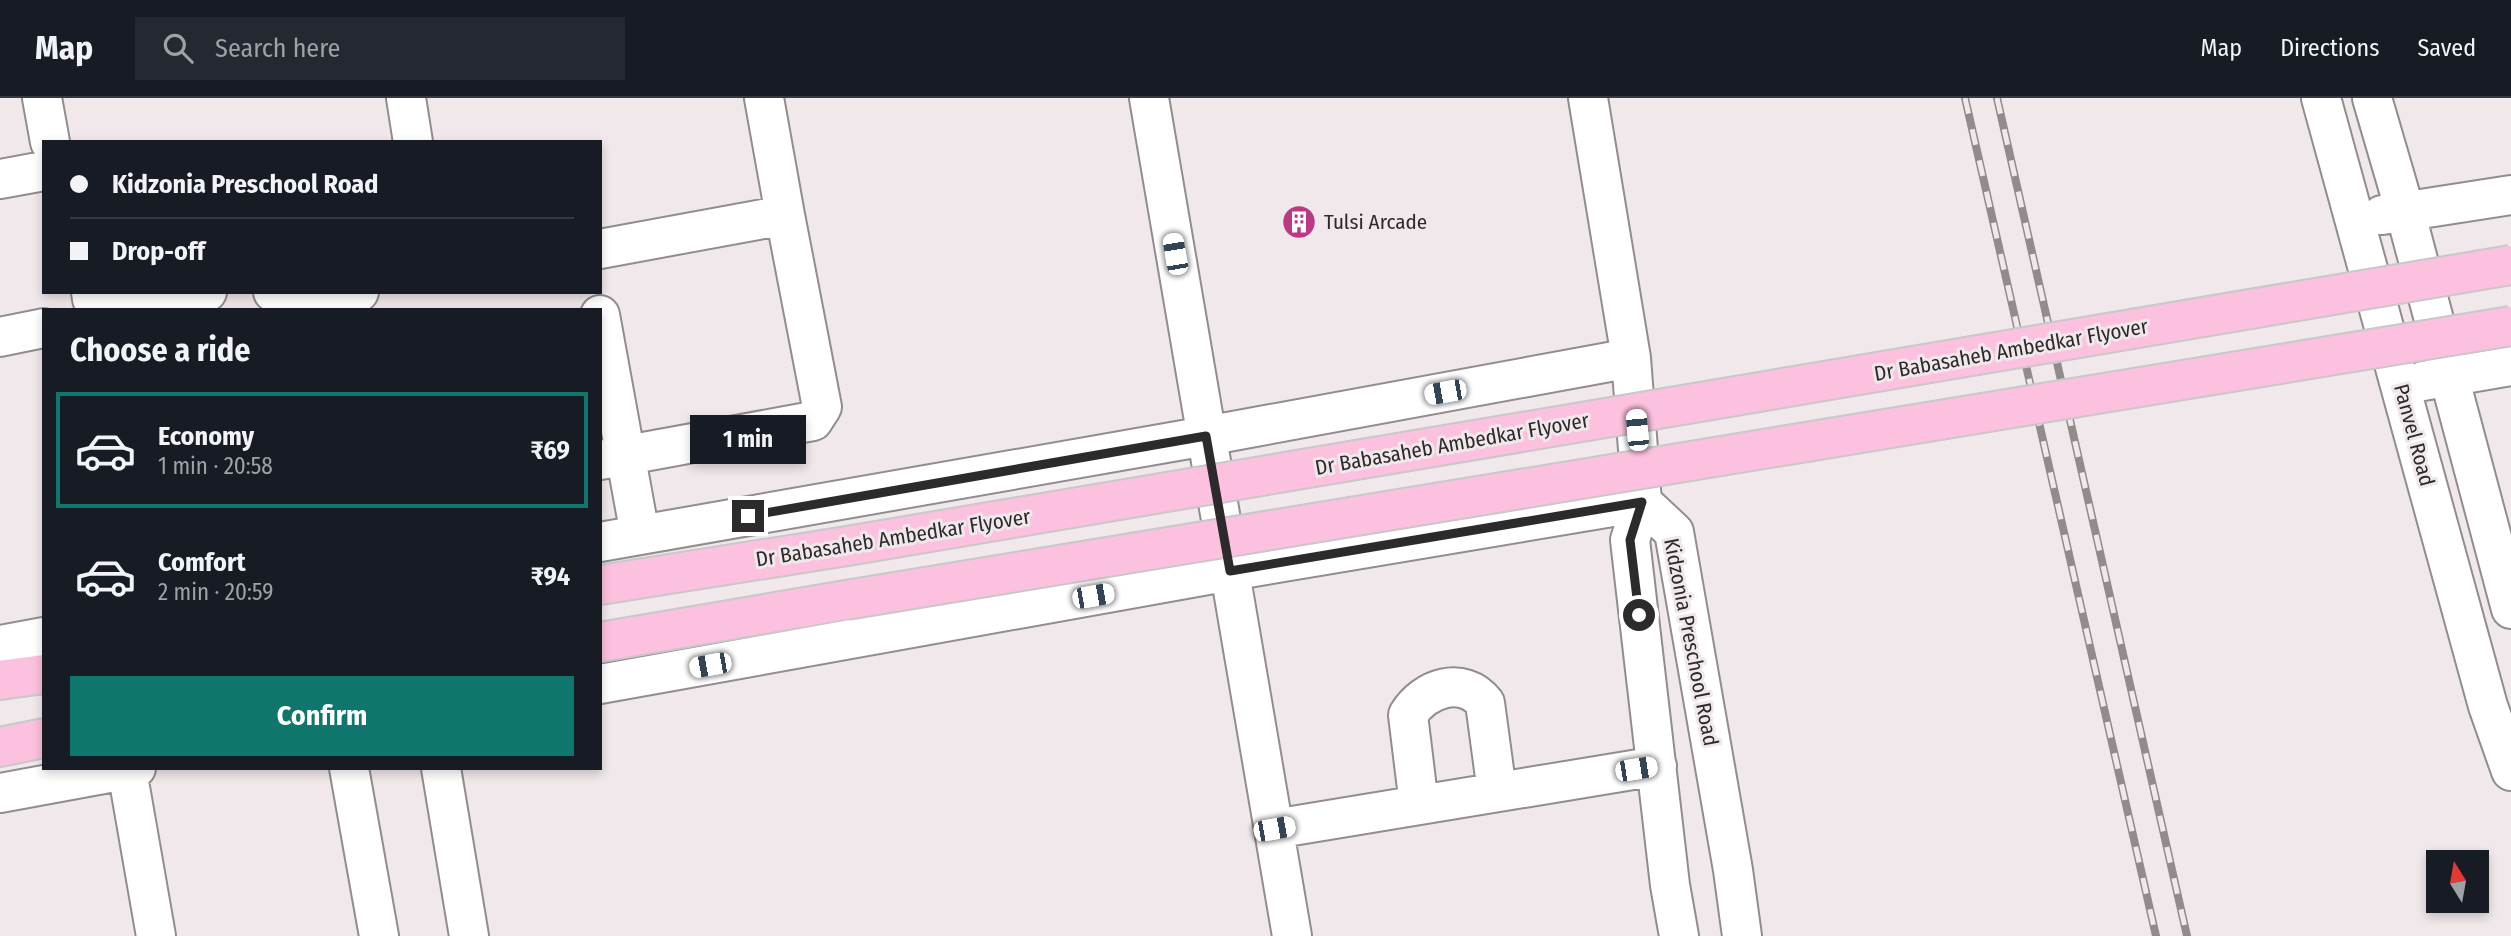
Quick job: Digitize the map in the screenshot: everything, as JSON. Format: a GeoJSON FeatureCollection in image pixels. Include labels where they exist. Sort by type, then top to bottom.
{"type":"FeatureCollection","features":[{"type":"Feature","properties":{"kind":"main road","name":"Dr Babasaheb Ambedkar Flyover"},"geometry":{"type":"LineString","coordinates":[[602,586],[2511,265]]}},
{"type":"Feature","properties":{"kind":"main road"},"geometry":{"type":"LineString","coordinates":[[602,642],[2511,326]]}},
{"type":"Feature","properties":{"kind":"main road"},"geometry":{"type":"LineString","coordinates":[[0,680],[42,674]]}},
{"type":"Feature","properties":{"kind":"main road"},"geometry":{"type":"LineString","coordinates":[[0,747],[42,738]]}},
{"type":"Feature","properties":{"kind":"street"},"geometry":{"type":"LineString","coordinates":[[42,98],[50,140]]}},
{"type":"Feature","properties":{"kind":"street"},"geometry":{"type":"LineString","coordinates":[[406,98],[413,140]]}},
{"type":"Feature","properties":{"kind":"street"},"geometry":{"type":"LineString","coordinates":[[613,458],[813,421],[822,407],[764,98]]}},
{"type":"Feature","properties":{"kind":"street"},"geometry":{"type":"LineString","coordinates":[[1149,98],[1292,936]]}},
{"type":"Feature","properties":{"kind":"street"},"geometry":{"type":"LineString","coordinates":[[602,684],[1230,571],[1642,502],[1631,358],[1588,98]]}},
{"type":"Feature","properties":{"kind":"street","name":"Panvel Road"},"geometry":{"type":"LineString","coordinates":[[2321,98],[2488,706],[2511,771]]}},
{"type":"Feature","properties":{"kind":"street"},"geometry":{"type":"LineString","coordinates":[[2372,98],[2405,211],[2511,609]]}},
{"type":"Feature","properties":{"kind":"street"},"geometry":{"type":"LineString","coordinates":[[0,179],[42,174]]}},
{"type":"Feature","properties":{"kind":"street"},"geometry":{"type":"LineString","coordinates":[[2356,218],[2511,195]]}},
{"type":"Feature","properties":{"kind":"street"},"geometry":{"type":"LineString","coordinates":[[602,249],[785,215]]}},
{"type":"Feature","properties":{"kind":"street"},"geometry":{"type":"LineString","coordinates":[[91,294],[92,299],[101,307],[127,307],[196,294]]}},
{"type":"Feature","properties":{"kind":"street"},"geometry":{"type":"LineString","coordinates":[[278,294],[301,303],[337,300]]}},
{"type":"Feature","properties":{"kind":"street"},"geometry":{"type":"LineString","coordinates":[[0,337],[42,328]]}},
{"type":"Feature","properties":{"kind":"street"},"geometry":{"type":"LineString","coordinates":[[602,334],[613,458],[640,535]]}},
{"type":"Feature","properties":{"kind":"street"},"geometry":{"type":"LineString","coordinates":[[602,542],[1206,436],[1631,358]]}},
{"type":"Feature","properties":{"kind":"street"},"geometry":{"type":"LineString","coordinates":[[2401,384],[2511,366]]}},
{"type":"Feature","properties":{"kind":"street","name":"Kidzonia Preschool Road"},"geometry":{"type":"LineString","coordinates":[[1679,936],[1670,885],[1630,540],[1642,502],[1674,532],[1742,936]]}},
{"type":"Feature","properties":{"kind":"street"},"geometry":{"type":"LineString","coordinates":[[0,645],[42,638]]}},
{"type":"Feature","properties":{"kind":"street"},"geometry":{"type":"LineString","coordinates":[[1419,805],[1408,715],[1415,703],[1430,692],[1454,687],[1477,693],[1485,703],[1497,792]]}},
{"type":"Feature","properties":{"kind":"street"},"geometry":{"type":"LineString","coordinates":[[1274,829],[1657,766]]}},
{"type":"Feature","properties":{"kind":"street"},"geometry":{"type":"LineString","coordinates":[[0,793],[126,770]]}},
{"type":"Feature","properties":{"kind":"street"},"geometry":{"type":"LineString","coordinates":[[132,770],[156,936]]}},
{"type":"Feature","properties":{"kind":"street"},"geometry":{"type":"LineString","coordinates":[[349,770],[379,936]]}},
{"type":"Feature","properties":{"kind":"street"},"geometry":{"type":"LineString","coordinates":[[441,770],[469,936]]}},
{"type":"Feature","properties":{"kind":"railway"},"geometry":{"type":"LineString","coordinates":[[1965,98],[2156,936]]}},
{"type":"Feature","properties":{"kind":"railway"},"geometry":{"type":"LineString","coordinates":[[1997,98],[2187,936]]}},
{"type":"Feature","properties":{"kind":"place","name":"Tulsi Arcade"},"geometry":{"type":"Point","coordinates":[1299,222]}},
{"type":"Feature","properties":{"kind":"route"},"geometry":{"type":"LineString","coordinates":[[748,516],[1206,436],[1230,571],[1642,502],[1630,540],[1639,615]]}}]}
